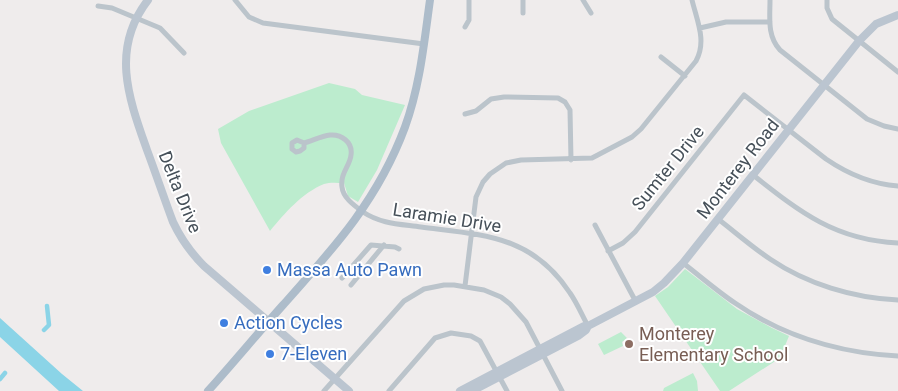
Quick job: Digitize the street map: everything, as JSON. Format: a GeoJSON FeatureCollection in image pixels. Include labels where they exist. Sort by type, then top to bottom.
{"type":"FeatureCollection","features":[{"type":"Feature","properties":{"kind":"main road"},"geometry":{"type":"LineString","coordinates":[[208,391],[337,243],[362,211],[386,172],[405,127],[415,94],[430,0]]}},
{"type":"Feature","properties":{"kind":"street","name":"Delta Drive"},"geometry":{"type":"LineString","coordinates":[[148,0],[137,18],[130,37],[127,56],[127,87],[134,114],[180,237],[195,256],[268,322],[349,391]]}},
{"type":"Feature","properties":{"kind":"street"},"geometry":{"type":"LineString","coordinates":[[235,0],[249,17],[263,23],[424,44]]}},
{"type":"Feature","properties":{"kind":"street"},"geometry":{"type":"LineString","coordinates":[[466,27],[470,20],[470,0]]}},
{"type":"Feature","properties":{"kind":"street"},"geometry":{"type":"LineString","coordinates":[[523,0],[523,13]]}},
{"type":"Feature","properties":{"kind":"street"},"geometry":{"type":"LineString","coordinates":[[583,0],[591,13]]}},
{"type":"Feature","properties":{"kind":"street"},"geometry":{"type":"LineString","coordinates":[[465,286],[476,197],[490,174],[506,163],[521,160],[592,158],[638,134],[696,61],[702,49],[702,37],[692,0]]}},
{"type":"Feature","properties":{"kind":"street"},"geometry":{"type":"LineString","coordinates":[[770,0],[770,34],[776,45],[867,119],[898,129]]}},
{"type":"Feature","properties":{"kind":"street"},"geometry":{"type":"LineString","coordinates":[[827,0],[827,8],[832,20],[898,72]]}},
{"type":"Feature","properties":{"kind":"street"},"geometry":{"type":"LineString","coordinates":[[98,6],[112,8],[160,28],[184,53]]}},
{"type":"Feature","properties":{"kind":"street","name":"Monterey Road"},"geometry":{"type":"LineString","coordinates":[[460,391],[586,330],[588,326],[636,302],[664,283],[683,263],[859,41],[876,24],[898,15]]}},
{"type":"Feature","properties":{"kind":"street"},"geometry":{"type":"LineString","coordinates":[[700,28],[726,22],[770,22]]}},
{"type":"Feature","properties":{"kind":"street"},"geometry":{"type":"LineString","coordinates":[[661,57],[684,76]]}},
{"type":"Feature","properties":{"kind":"street","name":"Sumter Drive"},"geometry":{"type":"LineString","coordinates":[[608,251],[623,243],[635,232],[744,94],[789,130]]}},
{"type":"Feature","properties":{"kind":"street"},"geometry":{"type":"LineString","coordinates":[[465,114],[476,111],[486,102],[498,97],[552,97],[562,99],[570,110],[571,160]]}},
{"type":"Feature","properties":{"kind":"street"},"geometry":{"type":"LineString","coordinates":[[789,130],[826,159],[853,175],[880,184],[898,186]]}},
{"type":"Feature","properties":{"kind":"street","name":"Laramie Drive"},"geometry":{"type":"LineString","coordinates":[[304,143],[330,135],[342,137],[350,144],[351,155],[343,171],[341,188],[347,199],[376,220],[491,236],[513,243],[543,262],[556,274],[571,295],[588,326]]}},
{"type":"Feature","properties":{"kind":"street"},"geometry":{"type":"LineString","coordinates":[[753,175],[798,210],[833,230],[864,239],[898,244]]}},
{"type":"Feature","properties":{"kind":"street"},"geometry":{"type":"LineString","coordinates":[[718,219],[769,259],[805,278],[850,293],[898,300]]}},
{"type":"Feature","properties":{"kind":"street"},"geometry":{"type":"LineString","coordinates":[[595,225],[636,302]]}},
{"type":"Feature","properties":{"kind":"street"},"geometry":{"type":"LineString","coordinates":[[342,278],[371,245],[395,246],[399,249]]}},
{"type":"Feature","properties":{"kind":"street"},"geometry":{"type":"LineString","coordinates":[[351,285],[384,245]]}},
{"type":"Feature","properties":{"kind":"street"},"geometry":{"type":"LineString","coordinates":[[683,263],[735,303],[755,316],[792,334],[842,349],[898,356]]}},
{"type":"Feature","properties":{"kind":"street"},"geometry":{"type":"LineString","coordinates":[[324,391],[404,301],[434,286],[444,285],[465,286],[493,293],[510,304],[526,322],[562,391]]}},
{"type":"Feature","properties":{"kind":"street"},"geometry":{"type":"LineString","coordinates":[[389,391],[435,338],[445,334],[471,336],[480,341],[507,391]]}},
{"type":"Feature","properties":{"kind":"street","name":"Monterey Road"},"geometry":{"type":"LineString","coordinates":[[472,391],[498,374]]}},
{"type":"Feature","properties":{"kind":"green space"},"geometry":{"type":"Polygon","coordinates":[[[329,83],[355,89],[362,95],[405,105],[377,170],[358,202],[348,196],[344,183],[324,184],[301,198],[270,231],[221,143],[218,129],[249,111],[329,83]]]}},
{"type":"Feature","properties":{"kind":"green space"},"geometry":{"type":"Polygon","coordinates":[[[685,269],[737,309],[789,336],[780,358],[729,391],[720,391],[655,296],[668,287],[685,269]]]}},
{"type":"Feature","properties":{"kind":"green space"},"geometry":{"type":"Polygon","coordinates":[[[621,332],[627,338],[622,342],[623,346],[604,355],[598,344],[621,332]]]}},
{"type":"Feature","properties":{"kind":"green space"},"geometry":{"type":"Polygon","coordinates":[[[693,373],[697,381],[698,391],[663,391],[664,388],[693,373]]]}},
{"type":"Feature","properties":{"kind":"water"},"geometry":{"type":"Polygon","coordinates":[[[0,318],[83,391],[59,391],[0,337],[0,318]]]}},
{"type":"Feature","properties":{"kind":"waterway"},"geometry":{"type":"LineString","coordinates":[[44,330],[49,325],[47,306]]}},
{"type":"Feature","properties":{"kind":"waterway"},"geometry":{"type":"LineString","coordinates":[[0,379],[5,373]]}},
{"type":"Feature","properties":{"kind":"place","name":"Massa Auto Pawn"},"geometry":{"type":"Point","coordinates":[267,270]}},
{"type":"Feature","properties":{"kind":"place","name":"Action Cycles"},"geometry":{"type":"Point","coordinates":[224,323]}},
{"type":"Feature","properties":{"kind":"place","name":"Monterey Elementary School"},"geometry":{"type":"Point","coordinates":[629,344]}},
{"type":"Feature","properties":{"kind":"place","name":"7-Eleven"},"geometry":{"type":"Point","coordinates":[270,354]}}]}
